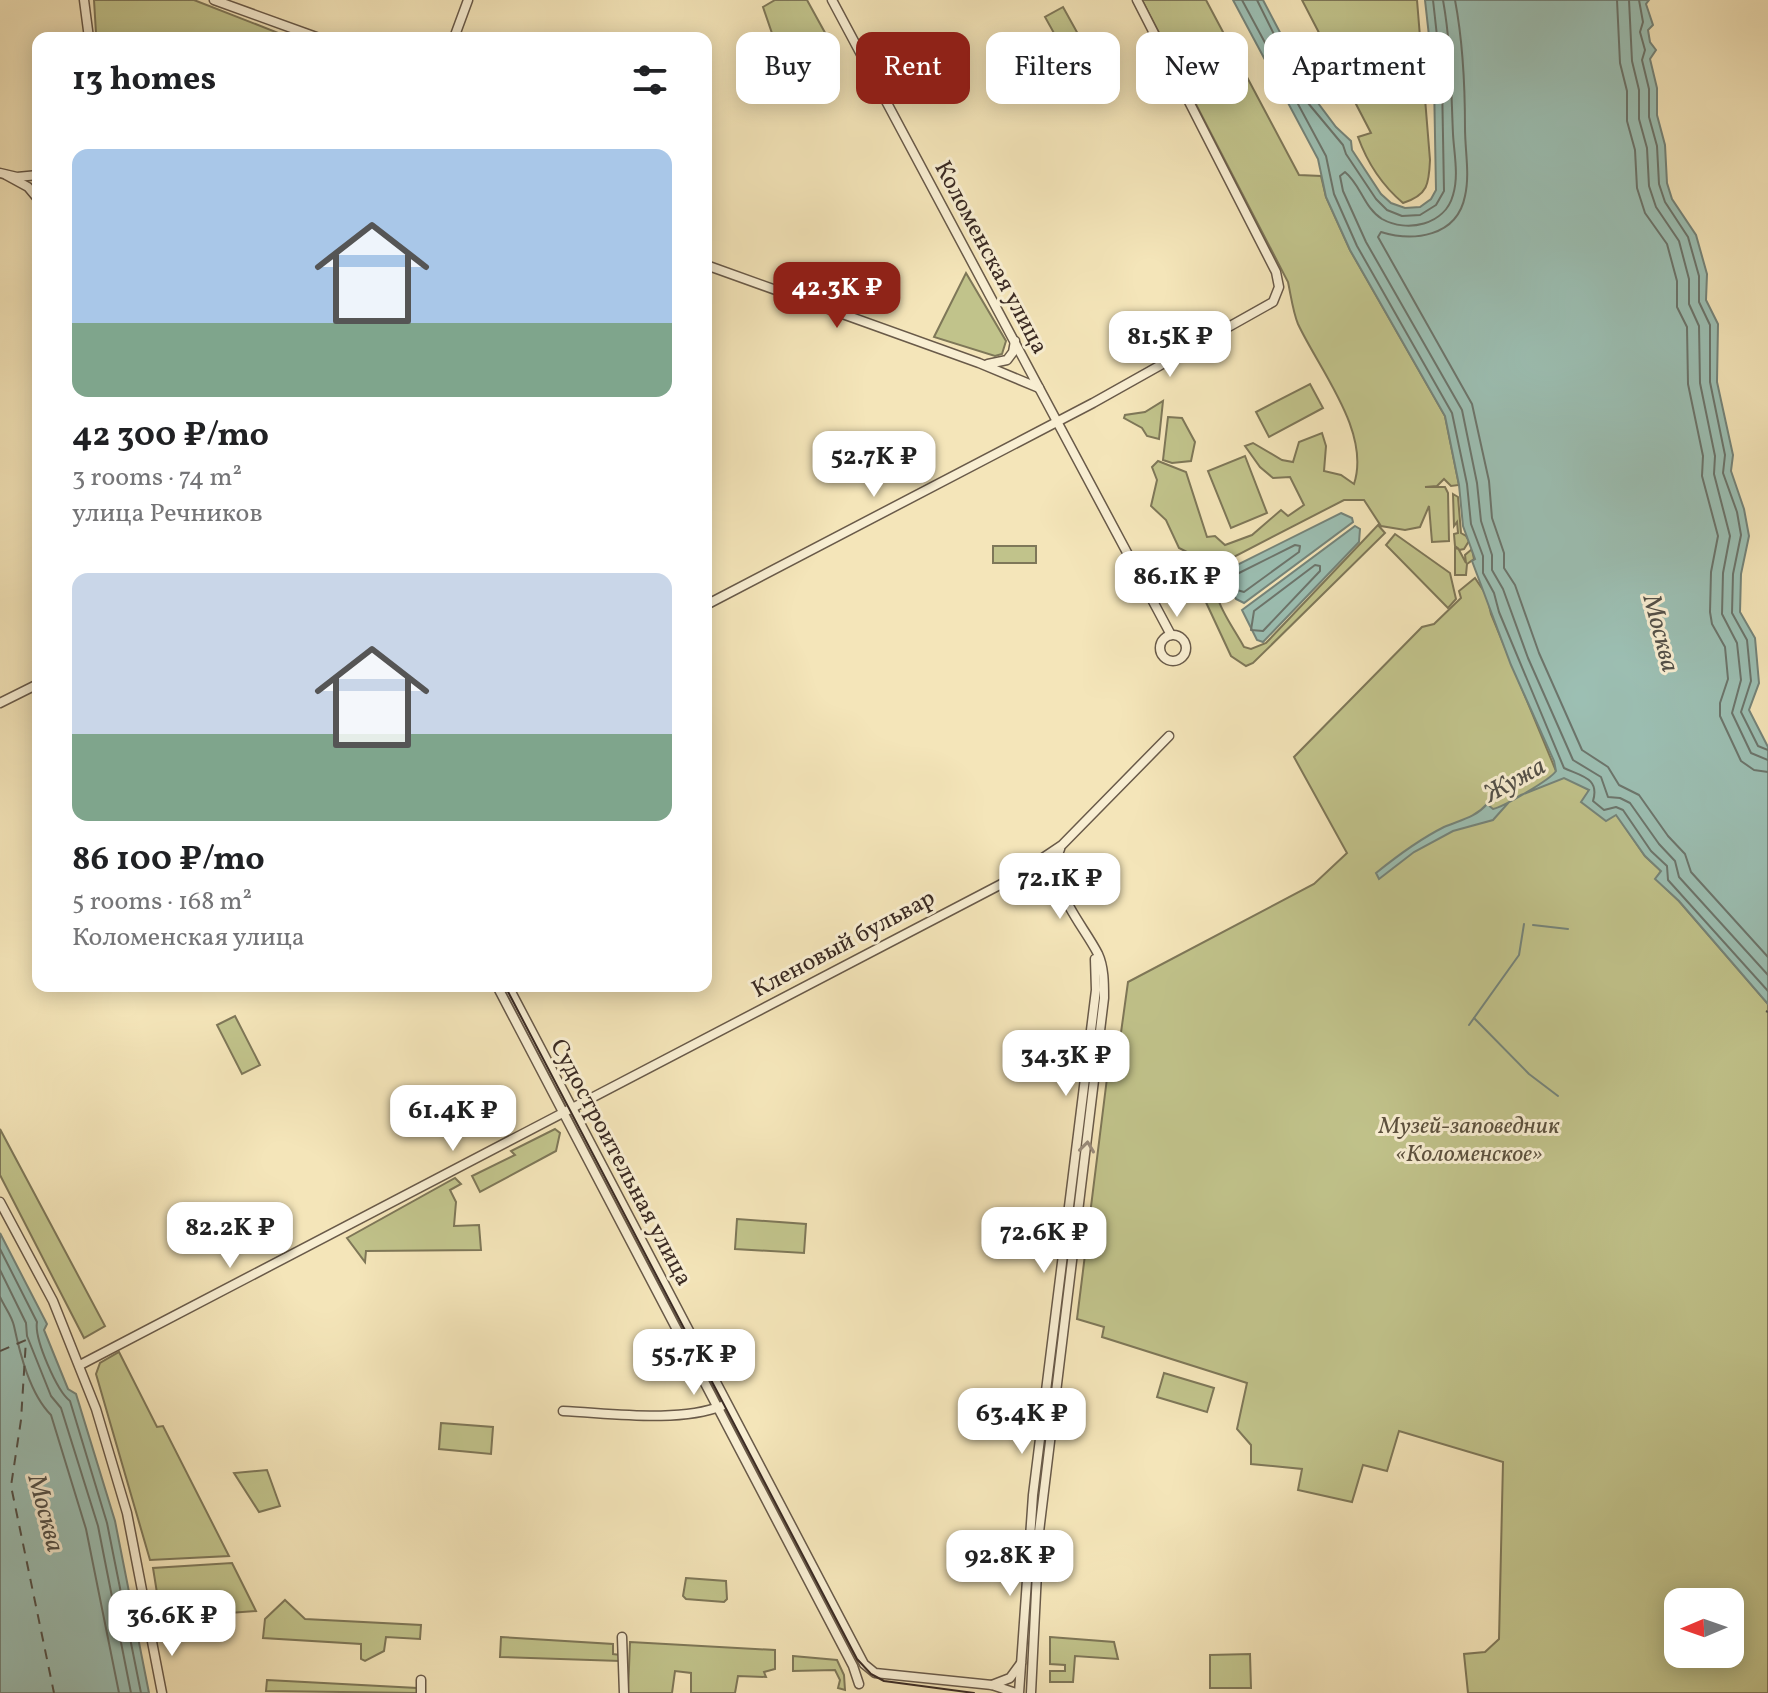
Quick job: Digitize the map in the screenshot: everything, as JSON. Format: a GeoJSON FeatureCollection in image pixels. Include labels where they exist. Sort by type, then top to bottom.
{"type":"FeatureCollection","features":[{"type":"Feature","properties":{"kind":"street"},"geometry":{"type":"LineString","coordinates":[[84,0],[88,32]]}},
{"type":"Feature","properties":{"kind":"street"},"geometry":{"type":"LineString","coordinates":[[214,0],[302,32]]}},
{"type":"Feature","properties":{"kind":"street"},"geometry":{"type":"LineString","coordinates":[[456,32],[468,0]]}},
{"type":"Feature","properties":{"kind":"street","name":"Коломенская улица"},"geometry":{"type":"LineString","coordinates":[[832,0],[1161,619],[1167,638]]}},
{"type":"Feature","properties":{"kind":"street"},"geometry":{"type":"LineString","coordinates":[[712,602],[1057,421],[1267,307],[1277,296],[1278,278],[1137,0]]}},
{"type":"Feature","properties":{"kind":"street"},"geometry":{"type":"LineString","coordinates":[[3,174],[32,175]]}},
{"type":"Feature","properties":{"kind":"street"},"geometry":{"type":"LineString","coordinates":[[3,174],[21,182],[32,193]]}},
{"type":"Feature","properties":{"kind":"street"},"geometry":{"type":"LineString","coordinates":[[712,267],[979,363],[1039,388]]}},
{"type":"Feature","properties":{"kind":"street"},"geometry":{"type":"LineString","coordinates":[[979,363],[1000,364],[1007,360],[1013,352],[1015,341]]}},
{"type":"Feature","properties":{"kind":"street"},"geometry":{"type":"LineString","coordinates":[[0,703],[32,687]]}},
{"type":"Feature","properties":{"kind":"street","name":"Кленовый бульвар"},"geometry":{"type":"LineString","coordinates":[[80,1365],[1013,878],[1062,845],[1169,736]]}},
{"type":"Feature","properties":{"kind":"street"},"geometry":{"type":"LineString","coordinates":[[858,1689],[862,1677],[875,1673],[992,1685],[1018,1693],[1023,1659],[1027,1561],[1094,1039],[1097,980],[1090,943],[1059,884],[1056,859],[1062,845]]}},
{"type":"Feature","properties":{"kind":"street"},"geometry":{"type":"LineString","coordinates":[[1013,878],[1039,874],[1059,884]]}},
{"type":"Feature","properties":{"kind":"street","name":"Судостроительная улица"},"geometry":{"type":"LineString","coordinates":[[500,992],[568,1110]]}},
{"type":"Feature","properties":{"kind":"street","name":"Судостроительная улица"},"geometry":{"type":"LineString","coordinates":[[511,992],[568,1110],[722,1405],[853,1666],[858,1689]]}},
{"type":"Feature","properties":{"kind":"street"},"geometry":{"type":"LineString","coordinates":[[0,1202],[53,1301],[80,1365],[127,1513],[162,1693]]}},
{"type":"Feature","properties":{"kind":"street"},"geometry":{"type":"LineString","coordinates":[[563,1411],[663,1414],[702,1412],[722,1405]]}},
{"type":"Feature","properties":{"kind":"street","name":"Судостроительная улица"},"geometry":{"type":"LineString","coordinates":[[722,1405],[859,1657],[875,1673]]}},
{"type":"Feature","properties":{"kind":"street"},"geometry":{"type":"LineString","coordinates":[[1031,1692],[1033,1599],[1043,1450]]}},
{"type":"Feature","properties":{"kind":"street"},"geometry":{"type":"LineString","coordinates":[[622,1637],[624,1693]]}},
{"type":"Feature","properties":{"kind":"street"},"geometry":{"type":"LineString","coordinates":[[992,1685],[1010,1678],[1023,1659]]}},
{"type":"Feature","properties":{"kind":"street"},"geometry":{"type":"LineString","coordinates":[[1023,1659],[1025,1686],[1031,1692]]}},
{"type":"Feature","properties":{"kind":"street"},"geometry":{"type":"LineString","coordinates":[[421,1680],[421,1693]]}},
{"type":"Feature","properties":{"kind":"green space"},"geometry":{"type":"Polygon","coordinates":[[[94,0],[194,0],[276,32],[96,32],[94,0]]]}},
{"type":"Feature","properties":{"kind":"green space"},"geometry":{"type":"Polygon","coordinates":[[[775,0],[807,0],[825,32],[772,32],[763,7],[775,0]]]}},
{"type":"Feature","properties":{"kind":"green space"},"geometry":{"type":"Polygon","coordinates":[[[1142,0],[1206,0],[1223,32],[1159,32],[1142,0]]]}},
{"type":"Feature","properties":{"kind":"green space"},"geometry":{"type":"Polygon","coordinates":[[[1302,0],[1417,0],[1420,32],[1319,32],[1302,0]]]}},
{"type":"Feature","properties":{"kind":"green space"},"geometry":{"type":"Polygon","coordinates":[[[1063,7],[1077,32],[1053,32],[1045,17],[1063,7]]]}},
{"type":"Feature","properties":{"kind":"green space"},"geometry":{"type":"Polygon","coordinates":[[[1248,79],[1299,175],[1321,176],[1326,197],[1350,250],[1445,416],[1459,485],[1451,486],[1444,479],[1437,486],[1425,487],[1445,487],[1448,493],[1449,541],[1432,542],[1429,506],[1420,527],[1405,530],[1381,526],[1364,500],[1344,500],[1222,563],[1215,584],[1220,605],[1244,647],[1251,649],[1266,643],[1378,525],[1385,533],[1253,663],[1246,666],[1231,656],[1197,583],[1201,559],[1179,548],[1166,520],[1151,506],[1157,480],[1152,467],[1158,461],[1186,472],[1207,537],[1215,536],[1225,545],[1252,535],[1281,510],[1288,516],[1304,505],[1290,477],[1273,478],[1260,467],[1245,446],[1253,443],[1282,460],[1293,462],[1299,442],[1322,433],[1326,446],[1324,471],[1341,475],[1354,484],[1356,444],[1350,423],[1298,324],[1288,282],[1196,104],[1248,104],[1248,79]]]}},
{"type":"Feature","properties":{"kind":"green space"},"geometry":{"type":"Polygon","coordinates":[[[1356,104],[1425,104],[1430,160],[1426,188],[1418,196],[1403,203],[1382,181],[1358,137],[1371,133],[1356,104]]]}},
{"type":"Feature","properties":{"kind":"green space"},"geometry":{"type":"Polygon","coordinates":[[[966,273],[1006,341],[1002,354],[995,356],[934,337],[966,273]]]}},
{"type":"Feature","properties":{"kind":"green space"},"geometry":{"type":"Polygon","coordinates":[[[1310,384],[1323,408],[1269,437],[1256,412],[1310,384]]]}},
{"type":"Feature","properties":{"kind":"green space"},"geometry":{"type":"Polygon","coordinates":[[[1163,401],[1159,439],[1147,436],[1142,428],[1124,418],[1125,415],[1145,412],[1163,401]]]}},
{"type":"Feature","properties":{"kind":"green space"},"geometry":{"type":"Polygon","coordinates":[[[1168,417],[1182,418],[1195,442],[1191,461],[1172,463],[1163,460],[1168,417]]]}},
{"type":"Feature","properties":{"kind":"green space"},"geometry":{"type":"Polygon","coordinates":[[[1245,456],[1267,513],[1231,528],[1208,471],[1245,456]]]}},
{"type":"Feature","properties":{"kind":"green space"},"geometry":{"type":"Polygon","coordinates":[[[1453,494],[1458,497],[1461,533],[1469,541],[1464,549],[1459,550],[1466,563],[1465,555],[1472,549],[1474,559],[1467,564],[1466,575],[1455,575],[1455,548],[1459,549],[1455,546],[1454,534],[1458,533],[1457,522],[1454,526],[1453,494]]]}},
{"type":"Feature","properties":{"kind":"green space"},"geometry":{"type":"Polygon","coordinates":[[[1395,534],[1450,573],[1456,599],[1448,608],[1386,545],[1395,534]]]}},
{"type":"Feature","properties":{"kind":"green space"},"geometry":{"type":"Polygon","coordinates":[[[993,546],[1036,546],[1036,563],[993,563],[993,546]]]}},
{"type":"Feature","properties":{"kind":"green space","name":"Музей-заповедник «Коломенское»"},"geometry":{"type":"Polygon","coordinates":[[[1475,578],[1487,596],[1491,614],[1556,771],[1589,790],[1616,814],[1645,856],[1661,871],[1656,879],[1679,901],[1768,1004],[1768,1693],[1468,1693],[1464,1654],[1485,1652],[1499,1639],[1503,1462],[1399,1431],[1387,1471],[1363,1465],[1352,1502],[1298,1490],[1302,1469],[1251,1464],[1251,1445],[1237,1429],[1247,1383],[1102,1337],[1104,1327],[1077,1319],[1111,1046],[1119,1047],[1128,982],[1314,884],[1347,853],[1294,757],[1422,627],[1434,624],[1461,598],[1459,591],[1475,578]]]}},
{"type":"Feature","properties":{"kind":"green space"},"geometry":{"type":"Polygon","coordinates":[[[235,1016],[260,1065],[242,1074],[217,1025],[235,1016]]]}},
{"type":"Feature","properties":{"kind":"green space"},"geometry":{"type":"Polygon","coordinates":[[[0,1129],[105,1326],[84,1338],[0,1175],[0,1129]]]}},
{"type":"Feature","properties":{"kind":"green space"},"geometry":{"type":"Polygon","coordinates":[[[555,1129],[560,1133],[556,1151],[480,1192],[472,1176],[515,1155],[511,1151],[555,1129]]]}},
{"type":"Feature","properties":{"kind":"green space"},"geometry":{"type":"Polygon","coordinates":[[[455,1178],[461,1184],[450,1190],[456,1202],[454,1226],[479,1225],[481,1250],[366,1251],[365,1262],[347,1238],[455,1178]]]}},
{"type":"Feature","properties":{"kind":"green space"},"geometry":{"type":"Polygon","coordinates":[[[737,1219],[806,1224],[804,1253],[735,1249],[737,1219]]]}},
{"type":"Feature","properties":{"kind":"green space"},"geometry":{"type":"Polygon","coordinates":[[[119,1352],[157,1427],[163,1426],[229,1556],[150,1560],[96,1374],[100,1363],[119,1352]]]}},
{"type":"Feature","properties":{"kind":"green space"},"geometry":{"type":"Polygon","coordinates":[[[1164,1373],[1214,1388],[1207,1412],[1157,1397],[1164,1373]]]}},
{"type":"Feature","properties":{"kind":"green space"},"geometry":{"type":"Polygon","coordinates":[[[441,1423],[493,1427],[491,1454],[439,1449],[441,1423]]]}},
{"type":"Feature","properties":{"kind":"green space"},"geometry":{"type":"Polygon","coordinates":[[[267,1470],[280,1506],[259,1512],[234,1473],[267,1470]]]}},
{"type":"Feature","properties":{"kind":"green space"},"geometry":{"type":"Polygon","coordinates":[[[232,1563],[256,1611],[161,1618],[153,1568],[232,1563]]]}},
{"type":"Feature","properties":{"kind":"green space"},"geometry":{"type":"Polygon","coordinates":[[[686,1578],[726,1581],[727,1599],[724,1602],[686,1599],[683,1596],[686,1578]]]}},
{"type":"Feature","properties":{"kind":"green space"},"geometry":{"type":"Polygon","coordinates":[[[285,1600],[305,1619],[421,1625],[420,1639],[386,1637],[384,1651],[365,1661],[361,1659],[361,1644],[263,1638],[265,1619],[285,1600]]]}},
{"type":"Feature","properties":{"kind":"green space"},"geometry":{"type":"Polygon","coordinates":[[[501,1637],[613,1644],[613,1654],[621,1655],[620,1661],[500,1657],[501,1637]]]}},
{"type":"Feature","properties":{"kind":"green space"},"geometry":{"type":"Polygon","coordinates":[[[1050,1637],[1114,1642],[1118,1659],[1075,1656],[1073,1682],[1050,1682],[1050,1671],[1065,1671],[1065,1665],[1050,1664],[1050,1637]]]}},
{"type":"Feature","properties":{"kind":"green space"},"geometry":{"type":"Polygon","coordinates":[[[630,1642],[775,1650],[775,1669],[764,1672],[766,1677],[738,1676],[735,1693],[691,1693],[691,1673],[675,1671],[672,1693],[628,1693],[630,1642]]]}},
{"type":"Feature","properties":{"kind":"green space"},"geometry":{"type":"Polygon","coordinates":[[[1250,1654],[1251,1688],[1210,1688],[1210,1655],[1250,1654]]]}},
{"type":"Feature","properties":{"kind":"green space"},"geometry":{"type":"Polygon","coordinates":[[[793,1656],[837,1660],[844,1675],[845,1690],[838,1688],[840,1680],[835,1670],[793,1671],[793,1656]]]}},
{"type":"Feature","properties":{"kind":"green space"},"geometry":{"type":"Polygon","coordinates":[[[267,1680],[417,1688],[417,1693],[266,1691],[267,1680]]]}},
{"type":"Feature","properties":{"kind":"water"},"geometry":{"type":"Polygon","coordinates":[[[1233,0],[1263,0],[1280,32],[1264,32],[1264,58],[1233,0]]]}},
{"type":"Feature","properties":{"kind":"water","name":"Москва"},"geometry":{"type":"Polygon","coordinates":[[[1425,0],[1649,0],[1646,4],[1653,25],[1648,30],[1650,42],[1656,50],[1650,59],[1657,88],[1657,115],[1665,145],[1667,183],[1672,199],[1696,235],[1707,274],[1706,300],[1718,324],[1717,382],[1733,455],[1731,471],[1749,536],[1741,574],[1740,612],[1755,638],[1759,683],[1749,710],[1768,747],[1768,1004],[1679,901],[1655,879],[1661,871],[1645,856],[1616,815],[1606,821],[1581,802],[1589,790],[1564,778],[1524,794],[1556,771],[1554,761],[1511,665],[1472,561],[1475,559],[1463,526],[1459,485],[1445,416],[1350,250],[1326,197],[1318,159],[1289,104],[1319,104],[1351,141],[1352,150],[1381,194],[1391,203],[1405,208],[1420,207],[1431,199],[1436,190],[1434,104],[1454,104],[1454,32],[1429,32],[1425,0]]]}},
{"type":"Feature","properties":{"kind":"water"},"geometry":{"type":"Polygon","coordinates":[[[1341,513],[1352,518],[1353,522],[1244,603],[1236,599],[1223,572],[1341,513]]]}},
{"type":"Feature","properties":{"kind":"water"},"geometry":{"type":"Polygon","coordinates":[[[1355,526],[1360,529],[1359,542],[1263,642],[1257,640],[1242,610],[1355,526]]]}},
{"type":"Feature","properties":{"kind":"water"},"geometry":{"type":"Polygon","coordinates":[[[1509,802],[1493,820],[1453,831],[1414,852],[1379,879],[1376,873],[1426,837],[1472,816],[1487,804],[1493,809],[1509,802]]]}},
{"type":"Feature","properties":{"kind":"water","name":"Москва"},"geometry":{"type":"Polygon","coordinates":[[[0,1233],[47,1324],[44,1330],[68,1389],[76,1394],[115,1521],[149,1693],[0,1693],[0,1233]]]}},
{"type":"Feature","properties":{"kind":"waterway"},"geometry":{"type":"LineString","coordinates":[[1469,1025],[1519,955],[1524,924]]}},
{"type":"Feature","properties":{"kind":"waterway"},"geometry":{"type":"LineString","coordinates":[[1533,925],[1568,929]]}},
{"type":"Feature","properties":{"kind":"waterway"},"geometry":{"type":"LineString","coordinates":[[1474,1018],[1529,1074],[1558,1096]]}},
{"type":"Feature","properties":{"kind":"ferry route"},"geometry":{"type":"LineString","coordinates":[[0,1351],[26,1340],[21,1420],[11,1486],[54,1693]]}},
{"type":"Feature","properties":{"kind":"tram line"},"geometry":{"type":"LineString","coordinates":[[508,992],[857,1659],[871,1674],[884,1681],[974,1693]]}},
{"type":"Feature","properties":{"kind":"water label","name":"Жужа"},"geometry":{"type":"Point","coordinates":[1514,779]}}]}
